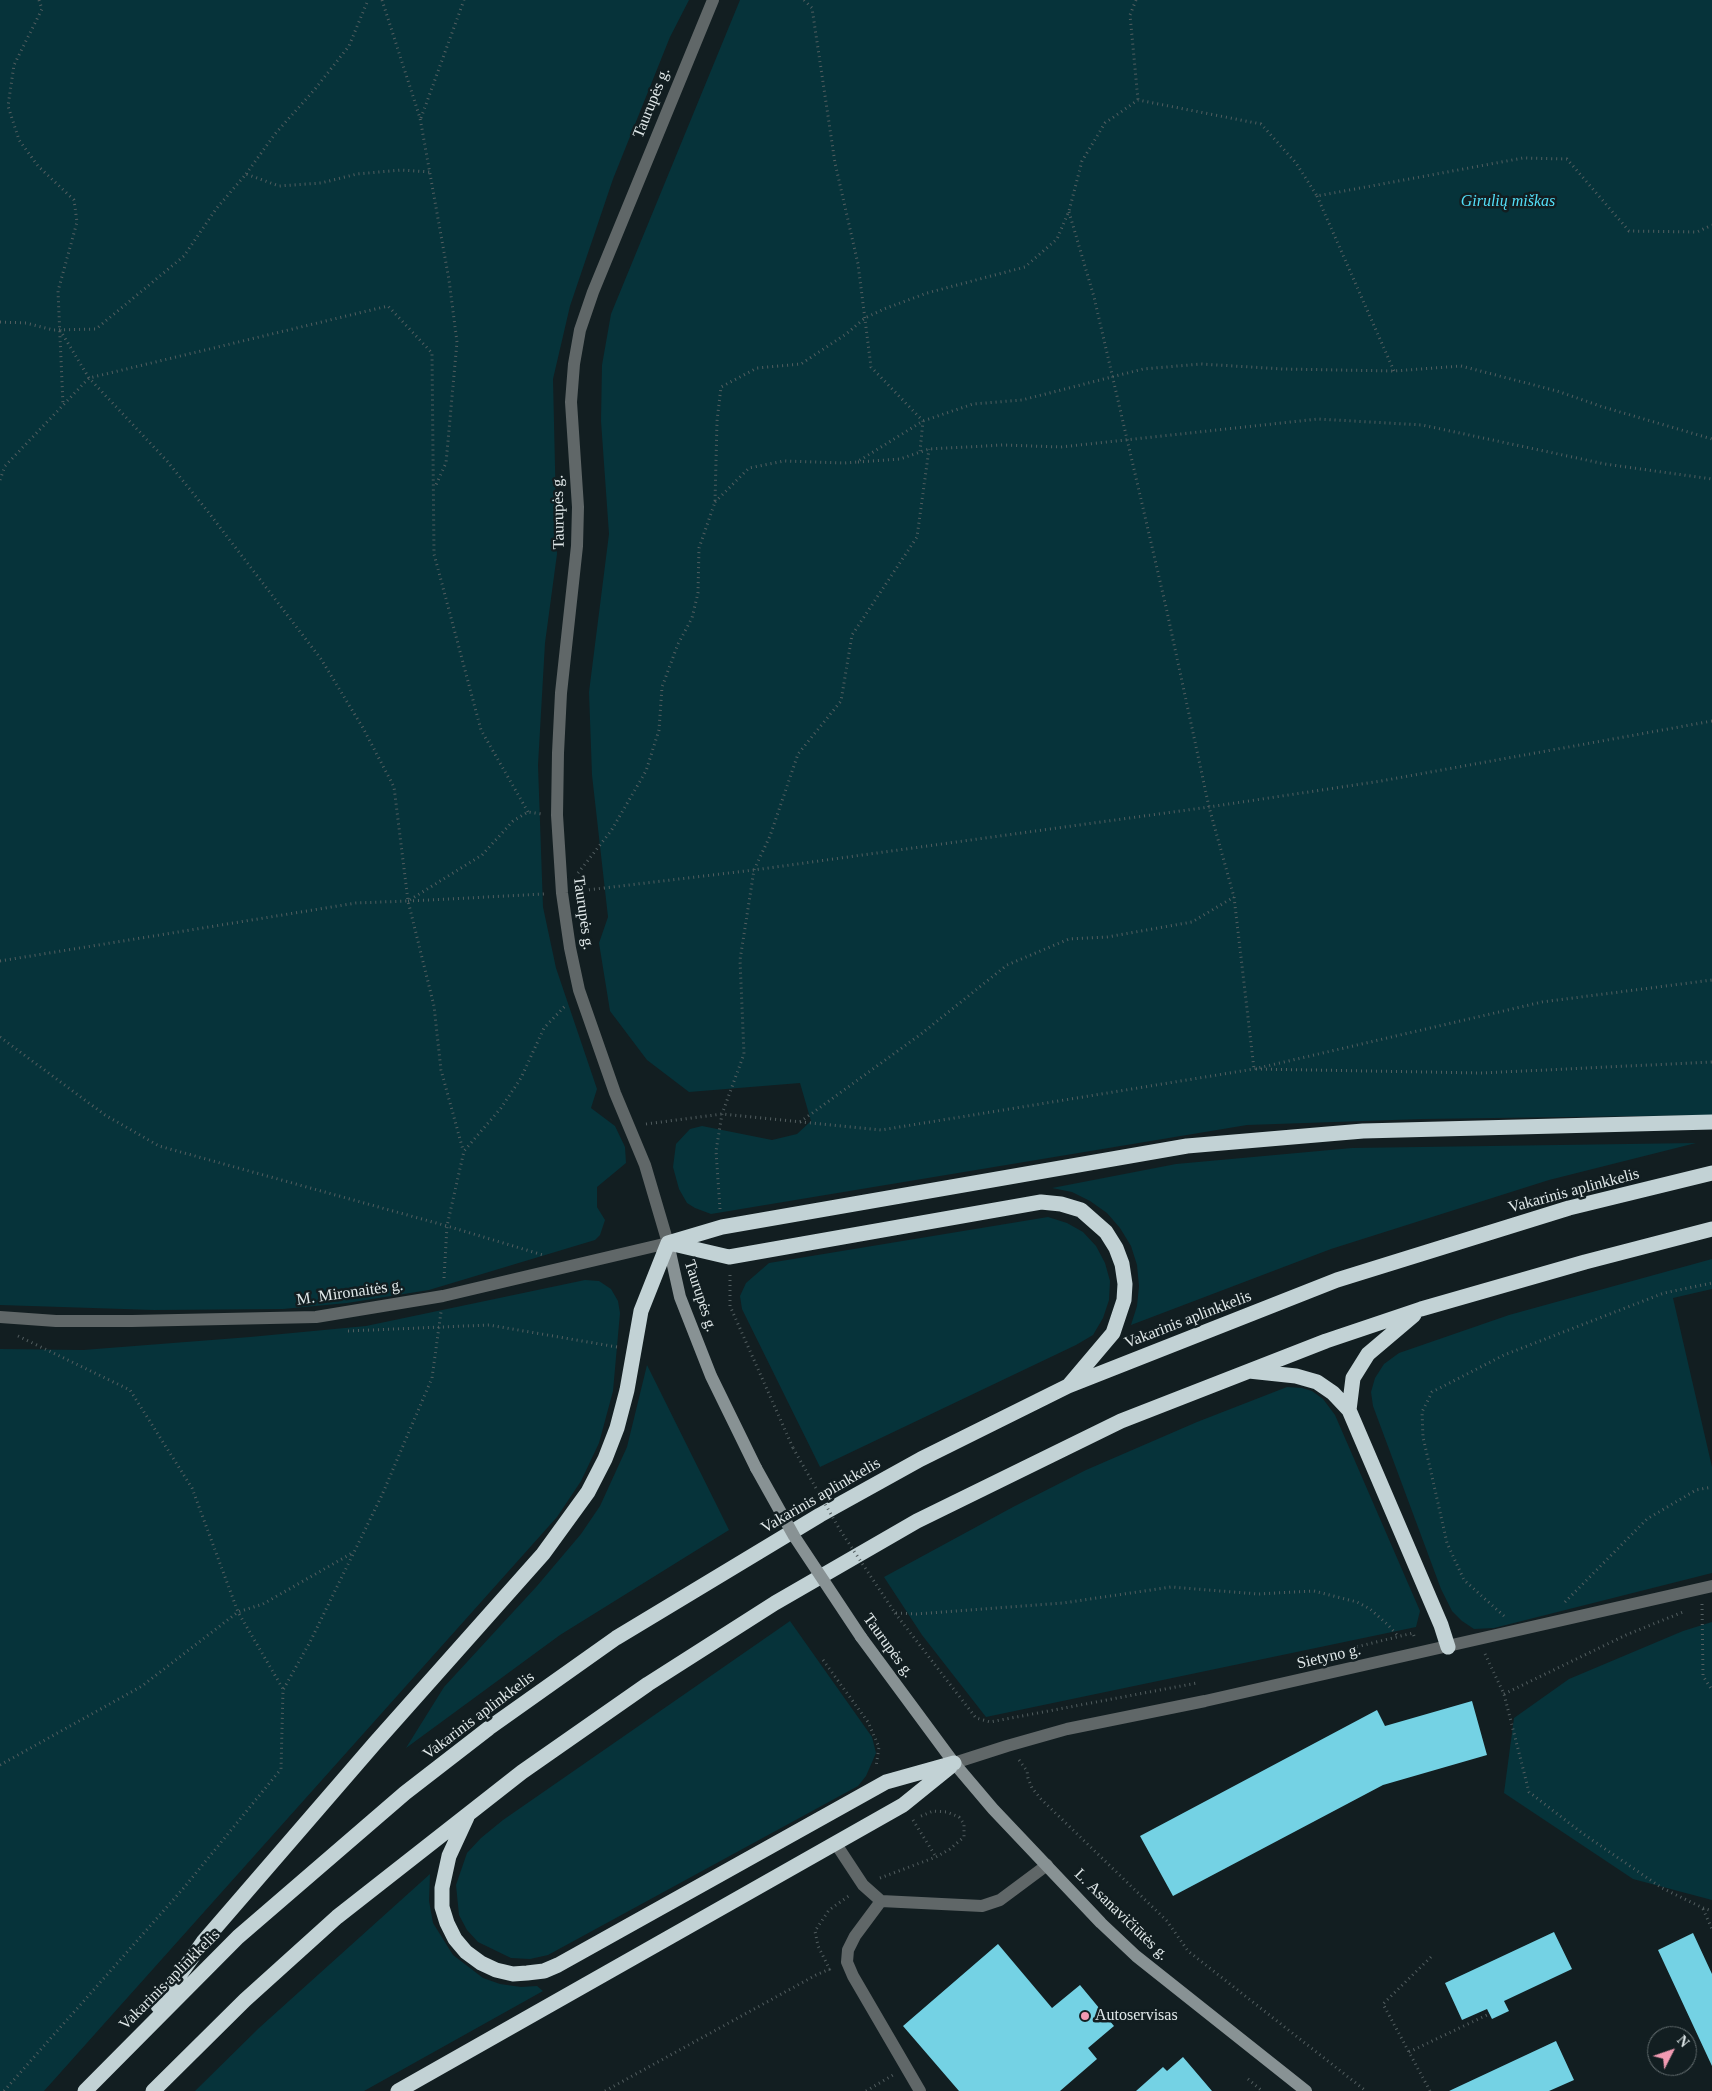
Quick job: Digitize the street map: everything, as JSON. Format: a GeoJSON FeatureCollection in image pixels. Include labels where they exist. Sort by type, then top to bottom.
{"type":"FeatureCollection","features":[{"type":"Feature","properties":{"kind":"highway"},"geometry":{"type":"LineString","coordinates":[[668,1243],[722,1227],[1187,1146],[1363,1131],[1712,1122]]}},
{"type":"Feature","properties":{"kind":"highway","name":"Vakarinis aplinkkelis"},"geometry":{"type":"LineString","coordinates":[[85,2091],[238,1937],[405,1793],[490,1728],[616,1638],[820,1515],[921,1459],[1068,1386],[1337,1280],[1569,1208],[1712,1172]]}},
{"type":"Feature","properties":{"kind":"highway"},"geometry":{"type":"LineString","coordinates":[[668,1243],[729,1256],[1041,1202],[1061,1204],[1081,1210],[1106,1232],[1116,1248],[1122,1264],[1125,1284],[1124,1300],[1112,1333],[1068,1386]]}},
{"type":"Feature","properties":{"kind":"highway"},"geometry":{"type":"LineString","coordinates":[[153,2091],[245,2000],[337,1917],[522,1772],[648,1684],[774,1603],[908,1526],[1121,1421],[1248,1370],[1421,1309],[1585,1262],[1712,1229]]}},
{"type":"Feature","properties":{"kind":"highway"},"geometry":{"type":"LineString","coordinates":[[134,2040],[203,1942],[375,1744],[544,1554],[588,1492],[605,1459],[619,1418],[641,1311],[668,1243]]}},
{"type":"Feature","properties":{"kind":"highway"},"geometry":{"type":"LineString","coordinates":[[1349,1410],[1353,1378],[1368,1354],[1421,1309]]}},
{"type":"Feature","properties":{"kind":"highway"},"geometry":{"type":"LineString","coordinates":[[1248,1370],[1296,1376],[1317,1382],[1333,1393],[1349,1410],[1441,1626],[1448,1647]]}},
{"type":"Feature","properties":{"kind":"highway"},"geometry":{"type":"LineString","coordinates":[[468,1814],[449,1856],[442,1888],[442,1907],[447,1923],[455,1939],[466,1952],[481,1963],[496,1970],[513,1974],[527,1973],[544,1971],[558,1965],[886,1782],[954,1763]]}},
{"type":"Feature","properties":{"kind":"highway"},"geometry":{"type":"LineString","coordinates":[[398,2091],[903,1805],[954,1763]]}},
{"type":"Feature","properties":{"kind":"main road","name":"Taurupės g."},"geometry":{"type":"LineString","coordinates":[[668,1243],[680,1297],[700,1349],[711,1376],[756,1468],[799,1544],[860,1637],[954,1763]]}},
{"type":"Feature","properties":{"kind":"main road","name":"L. Asanavičiūtės g."},"geometry":{"type":"LineString","coordinates":[[954,1763],[993,1809],[1101,1923],[1136,1956],[1306,2091]]}},
{"type":"Feature","properties":{"kind":"street","name":"Taurupės g."},"geometry":{"type":"LineString","coordinates":[[668,1243],[645,1164],[615,1094],[580,990],[570,948],[562,893],[557,815],[558,753],[561,693],[577,546],[578,507],[571,402],[574,364],[580,330],[600,274],[713,0]]}},
{"type":"Feature","properties":{"kind":"street","name":"M. Mironaitės g."},"geometry":{"type":"LineString","coordinates":[[0,1318],[56,1321],[132,1321],[316,1317],[443,1296],[668,1243]]}},
{"type":"Feature","properties":{"kind":"street","name":"Sietyno g."},"geometry":{"type":"LineString","coordinates":[[954,1763],[1067,1730],[1448,1647],[1707,1587]]}},
{"type":"Feature","properties":{"kind":"street"},"geometry":{"type":"LineString","coordinates":[[836,1844],[864,1885],[881,1901],[982,1906],[1000,1900],[1047,1865]]}},
{"type":"Feature","properties":{"kind":"street"},"geometry":{"type":"LineString","coordinates":[[881,1901],[855,1936],[848,1950],[847,1962],[853,1976],[920,2091]]}},
{"type":"Feature","properties":{"kind":"path"},"geometry":{"type":"LineString","coordinates":[[38,0],[42,9],[14,65],[8,106],[19,140],[38,166],[74,200],[77,222],[58,291],[63,405]]}},
{"type":"Feature","properties":{"kind":"path"},"geometry":{"type":"LineString","coordinates":[[0,322],[26,323],[60,330],[96,329],[184,256],[216,209],[246,174],[275,134],[315,89],[349,46],[368,0]]}},
{"type":"Feature","properties":{"kind":"path"},"geometry":{"type":"LineString","coordinates":[[382,0],[420,118],[449,280],[457,342],[446,463],[433,490]]}},
{"type":"Feature","properties":{"kind":"path"},"geometry":{"type":"LineString","coordinates":[[420,118],[464,0]]}},
{"type":"Feature","properties":{"kind":"path"},"geometry":{"type":"LineString","coordinates":[[804,0],[812,8],[835,163],[858,264],[871,367],[923,421],[920,450]]}},
{"type":"Feature","properties":{"kind":"path"},"geometry":{"type":"LineString","coordinates":[[1136,0],[1130,15],[1138,100]]}},
{"type":"Feature","properties":{"kind":"path"},"geometry":{"type":"LineString","coordinates":[[562,893],[611,831],[646,771],[658,730],[662,688],[678,644],[692,618],[698,593],[699,548],[715,502],[717,421],[721,387],[756,368],[801,364],[846,334],[865,318],[927,293],[1025,267],[1057,239],[1069,211],[1082,162],[1105,124],[1138,100],[1261,124],[1296,163],[1317,196],[1394,371]]}},
{"type":"Feature","properties":{"kind":"path"},"geometry":{"type":"LineString","coordinates":[[1317,196],[1523,158],[1567,160],[1629,231],[1697,232],[1712,225]]}},
{"type":"Feature","properties":{"kind":"path"},"geometry":{"type":"LineString","coordinates":[[246,174],[278,186],[321,183],[357,174],[401,170],[430,172]]}},
{"type":"Feature","properties":{"kind":"path"},"geometry":{"type":"LineString","coordinates":[[1069,211],[1094,296],[1209,807],[1234,896],[1254,1069]]}},
{"type":"Feature","properties":{"kind":"path"},"geometry":{"type":"LineString","coordinates":[[0,480],[5,466],[89,378],[388,306],[432,354],[434,554],[481,730],[528,812]]}},
{"type":"Feature","properties":{"kind":"path"},"geometry":{"type":"LineString","coordinates":[[60,330],[89,378],[160,454],[209,513],[320,659],[358,720],[394,787],[408,901],[434,1006],[441,1070],[464,1151]]}},
{"type":"Feature","properties":{"kind":"path"},"geometry":{"type":"LineString","coordinates":[[857,462],[923,421],[973,404],[1022,400],[1144,369],[1201,364],[1283,370],[1394,371],[1462,366],[1557,391],[1603,407],[1712,439]]}},
{"type":"Feature","properties":{"kind":"path"},"geometry":{"type":"LineString","coordinates":[[715,502],[749,468],[784,461],[844,464],[900,459],[920,450],[929,449],[1003,445],[1061,447],[1318,419],[1422,425],[1604,464],[1712,479]]}},
{"type":"Feature","properties":{"kind":"path"},"geometry":{"type":"LineString","coordinates":[[722,1227],[717,1185],[716,1151],[722,1114],[744,1054],[740,960],[754,870],[770,836],[798,754],[840,701],[852,635],[918,537],[929,449]]}},
{"type":"Feature","properties":{"kind":"path"},"geometry":{"type":"LineString","coordinates":[[0,961],[356,903],[562,893],[754,870],[1209,807],[1381,781],[1712,720]]}},
{"type":"Feature","properties":{"kind":"path"},"geometry":{"type":"LineString","coordinates":[[408,901],[482,855],[513,821],[528,812],[557,815]]}},
{"type":"Feature","properties":{"kind":"path"},"geometry":{"type":"LineString","coordinates":[[800,1122],[921,1034],[1007,965],[1069,940],[1107,937],[1192,922],[1234,896]]}},
{"type":"Feature","properties":{"kind":"path"},"geometry":{"type":"LineString","coordinates":[[629,1127],[722,1114],[881,1130],[1254,1069],[1542,1002],[1712,980]]}},
{"type":"Feature","properties":{"kind":"path"},"geometry":{"type":"LineString","coordinates":[[443,1296],[447,1226],[464,1151],[501,1108],[521,1078],[544,1028],[580,990]]}},
{"type":"Feature","properties":{"kind":"path"},"geometry":{"type":"LineString","coordinates":[[0,1038],[105,1116],[159,1146],[447,1226],[575,1265]]}},
{"type":"Feature","properties":{"kind":"path"},"geometry":{"type":"LineString","coordinates":[[1254,1069],[1482,1073],[1712,1062]]}},
{"type":"Feature","properties":{"kind":"path"},"geometry":{"type":"LineString","coordinates":[[729,1256],[730,1306],[792,1448],[840,1530],[895,1613],[976,1718],[990,1722],[1200,1682]]}},
{"type":"Feature","properties":{"kind":"path"},"geometry":{"type":"LineString","coordinates":[[1521,1630],[1464,1580],[1447,1543],[1423,1437],[1422,1412],[1432,1392],[1504,1355],[1664,1293],[1712,1284]]}},
{"type":"Feature","properties":{"kind":"path"},"geometry":{"type":"LineString","coordinates":[[4,2091],[182,1890],[281,1769],[283,1690],[310,1642],[382,1496],[432,1378],[439,1326],[489,1325],[634,1350]]}},
{"type":"Feature","properties":{"kind":"path"},"geometry":{"type":"LineString","coordinates":[[16,1335],[130,1390],[192,1488],[238,1612],[283,1690]]}},
{"type":"Feature","properties":{"kind":"path"},"geometry":{"type":"LineString","coordinates":[[1545,1625],[1580,1585],[1647,1520],[1696,1490],[1712,1487]]}},
{"type":"Feature","properties":{"kind":"path"},"geometry":{"type":"LineString","coordinates":[[0,1765],[142,1686],[238,1612],[263,1604],[354,1551]]}},
{"type":"Feature","properties":{"kind":"path"},"geometry":{"type":"LineString","coordinates":[[895,1613],[916,1614],[1063,1603],[1170,1587],[1258,1594],[1314,1592],[1357,1602],[1382,1619],[1398,1636]]}},
{"type":"Feature","properties":{"kind":"path"},"geometry":{"type":"LineString","coordinates":[[1707,1587],[1702,1604],[1703,1676],[1712,1690]]}},
{"type":"Feature","properties":{"kind":"path"},"geometry":{"type":"LineString","coordinates":[[1694,1607],[1702,1604]]}},
{"type":"Feature","properties":{"kind":"path"},"geometry":{"type":"LineString","coordinates":[[1504,1694],[1626,1635],[1686,1611]]}},
{"type":"Feature","properties":{"kind":"path"},"geometry":{"type":"LineString","coordinates":[[1351,1648],[1413,1633],[1421,1653]]}},
{"type":"Feature","properties":{"kind":"path"},"geometry":{"type":"LineString","coordinates":[[1479,1640],[1504,1694],[1529,1792],[1582,1833],[1654,1882],[1712,1911]]}},
{"type":"Feature","properties":{"kind":"path"},"geometry":{"type":"LineString","coordinates":[[822,1660],[868,1722],[879,1747],[876,1769]]}},
{"type":"Feature","properties":{"kind":"path"},"geometry":{"type":"LineString","coordinates":[[1027,1770],[1030,1783],[1041,1799],[1167,1921],[1188,1950],[1366,2091]]}},
{"type":"Feature","properties":{"kind":"path"},"geometry":{"type":"LineString","coordinates":[[936,1857],[912,1820],[933,1811],[947,1812],[959,1818],[964,1824]]}},
{"type":"Feature","properties":{"kind":"path"},"geometry":{"type":"LineString","coordinates":[[1703,1908],[1712,1929]]}},
{"type":"Feature","properties":{"kind":"path"},"geometry":{"type":"LineString","coordinates":[[1430,2091],[1384,2004],[1433,1955]]}},
{"type":"Feature","properties":{"kind":"path"},"geometry":{"type":"LineString","coordinates":[[605,2091],[816,1975],[847,1962]]}},
{"type":"Feature","properties":{"kind":"path"},"geometry":{"type":"LineString","coordinates":[[1409,2052],[1489,2014]]}},
{"type":"Feature","properties":{"kind":"path"},"geometry":{"type":"LineString","coordinates":[[866,2091],[906,2067]]}},
{"type":"Feature","properties":{"kind":"path"},"geometry":{"type":"LineString","coordinates":[[1248,2079],[1262,2091]]}},
{"type":"Feature","properties":{"kind":"green space"},"geometry":{"type":"Polygon","coordinates":[[[0,0],[689,0],[670,37],[613,179],[570,306],[553,379],[557,554],[545,643],[538,765],[543,907],[556,968],[597,1089],[591,1108],[615,1126],[625,1147],[626,1163],[597,1187],[597,1207],[605,1220],[600,1235],[595,1240],[429,1290],[347,1303],[283,1309],[154,1310],[0,1305],[0,0]]]}},
{"type":"Feature","properties":{"kind":"green space","name":"Girulių miškas"},"geometry":{"type":"Polygon","coordinates":[[[740,0],[1712,0],[1712,1115],[1422,1119],[1247,1125],[711,1214],[687,1203],[679,1189],[673,1167],[676,1144],[690,1129],[702,1126],[772,1140],[797,1134],[811,1121],[800,1083],[689,1092],[647,1060],[610,1011],[599,943],[608,917],[592,775],[589,692],[609,534],[601,421],[602,365],[611,314],[740,0]]]}},
{"type":"Feature","properties":{"kind":"green space"},"geometry":{"type":"Polygon","coordinates":[[[1696,1143],[1549,1180],[1331,1249],[1131,1325],[1137,1306],[1139,1286],[1137,1265],[1131,1246],[1120,1228],[1107,1213],[1090,1201],[1072,1192],[1052,1188],[1176,1164],[1352,1148],[1696,1143]]]}},
{"type":"Feature","properties":{"kind":"green space"},"geometry":{"type":"Polygon","coordinates":[[[1048,1217],[1067,1223],[1083,1232],[1096,1246],[1105,1263],[1110,1281],[1109,1300],[1103,1318],[1093,1335],[1076,1345],[820,1467],[742,1309],[740,1296],[746,1283],[769,1263],[1048,1217]]]}},
{"type":"Feature","properties":{"kind":"green space"},"geometry":{"type":"Polygon","coordinates":[[[1712,1259],[1712,1289],[1673,1298],[1712,1467],[1712,1573],[1494,1628],[1474,1629],[1462,1621],[1452,1611],[1441,1589],[1373,1406],[1371,1392],[1375,1378],[1384,1364],[1399,1353],[1509,1315],[1712,1259]]]}},
{"type":"Feature","properties":{"kind":"green space"},"geometry":{"type":"Polygon","coordinates":[[[585,1280],[599,1281],[611,1289],[618,1301],[620,1313],[613,1391],[599,1443],[581,1481],[557,1517],[44,2091],[0,2091],[0,1349],[83,1350],[366,1326],[585,1280]]]}},
{"type":"Feature","properties":{"kind":"green space"},"geometry":{"type":"Polygon","coordinates":[[[647,1365],[729,1530],[560,1635],[406,1748],[444,1687],[537,1586],[581,1534],[600,1506],[627,1447],[647,1365]]]}},
{"type":"Feature","properties":{"kind":"green space"},"geometry":{"type":"Polygon","coordinates":[[[1287,1387],[1312,1391],[1323,1399],[1335,1415],[1420,1611],[1416,1627],[986,1717],[922,1635],[884,1577],[1086,1470],[1197,1422],[1287,1387]]]}},
{"type":"Feature","properties":{"kind":"green space"},"geometry":{"type":"Polygon","coordinates":[[[790,1621],[872,1737],[876,1753],[866,1776],[858,1786],[548,1955],[530,1959],[511,1958],[478,1942],[467,1930],[459,1915],[456,1885],[467,1853],[481,1838],[503,1820],[790,1621]]]}},
{"type":"Feature","properties":{"kind":"green space"},"geometry":{"type":"Polygon","coordinates":[[[1712,1622],[1712,1900],[1633,1879],[1504,1793],[1514,1718],[1569,1679],[1683,1631],[1712,1622]]]}},
{"type":"Feature","properties":{"kind":"green space"},"geometry":{"type":"Polygon","coordinates":[[[430,1874],[429,1901],[433,1923],[453,1955],[483,1978],[500,1984],[521,1987],[537,1986],[543,1991],[364,2091],[195,2091],[259,2028],[430,1874]]]}},
{"type":"Feature","properties":{"kind":"building"},"geometry":{"type":"Polygon","coordinates":[[[1472,1701],[1487,1755],[1383,1785],[1173,1896],[1140,1836],[1377,1710],[1385,1726],[1472,1701]]]}},
{"type":"Feature","properties":{"kind":"building"},"geometry":{"type":"Polygon","coordinates":[[[1554,1932],[1572,1969],[1504,2001],[1509,2011],[1492,2019],[1487,2009],[1462,2020],[1445,1983],[1554,1932]]]}},
{"type":"Feature","properties":{"kind":"building"},"geometry":{"type":"Polygon","coordinates":[[[1693,1933],[1712,1974],[1712,2066],[1697,2034],[1697,2026],[1693,2026],[1658,1950],[1693,1933]]]}},
{"type":"Feature","properties":{"kind":"building"},"geometry":{"type":"Polygon","coordinates":[[[998,1944],[1052,2008],[1080,1985],[1114,2026],[1088,2048],[1097,2059],[1060,2091],[959,2091],[903,2026],[998,1944]]]}},
{"type":"Feature","properties":{"kind":"building"},"geometry":{"type":"Polygon","coordinates":[[[1556,2041],[1574,2080],[1549,2091],[1449,2091],[1556,2041]]]}},
{"type":"Feature","properties":{"kind":"building"},"geometry":{"type":"Polygon","coordinates":[[[1183,2057],[1212,2091],[1136,2091],[1163,2067],[1167,2071],[1183,2057]]]}},
{"type":"Feature","properties":{"kind":"place","name":"Autoservisas"},"geometry":{"type":"Point","coordinates":[1085,2016]}}]}
